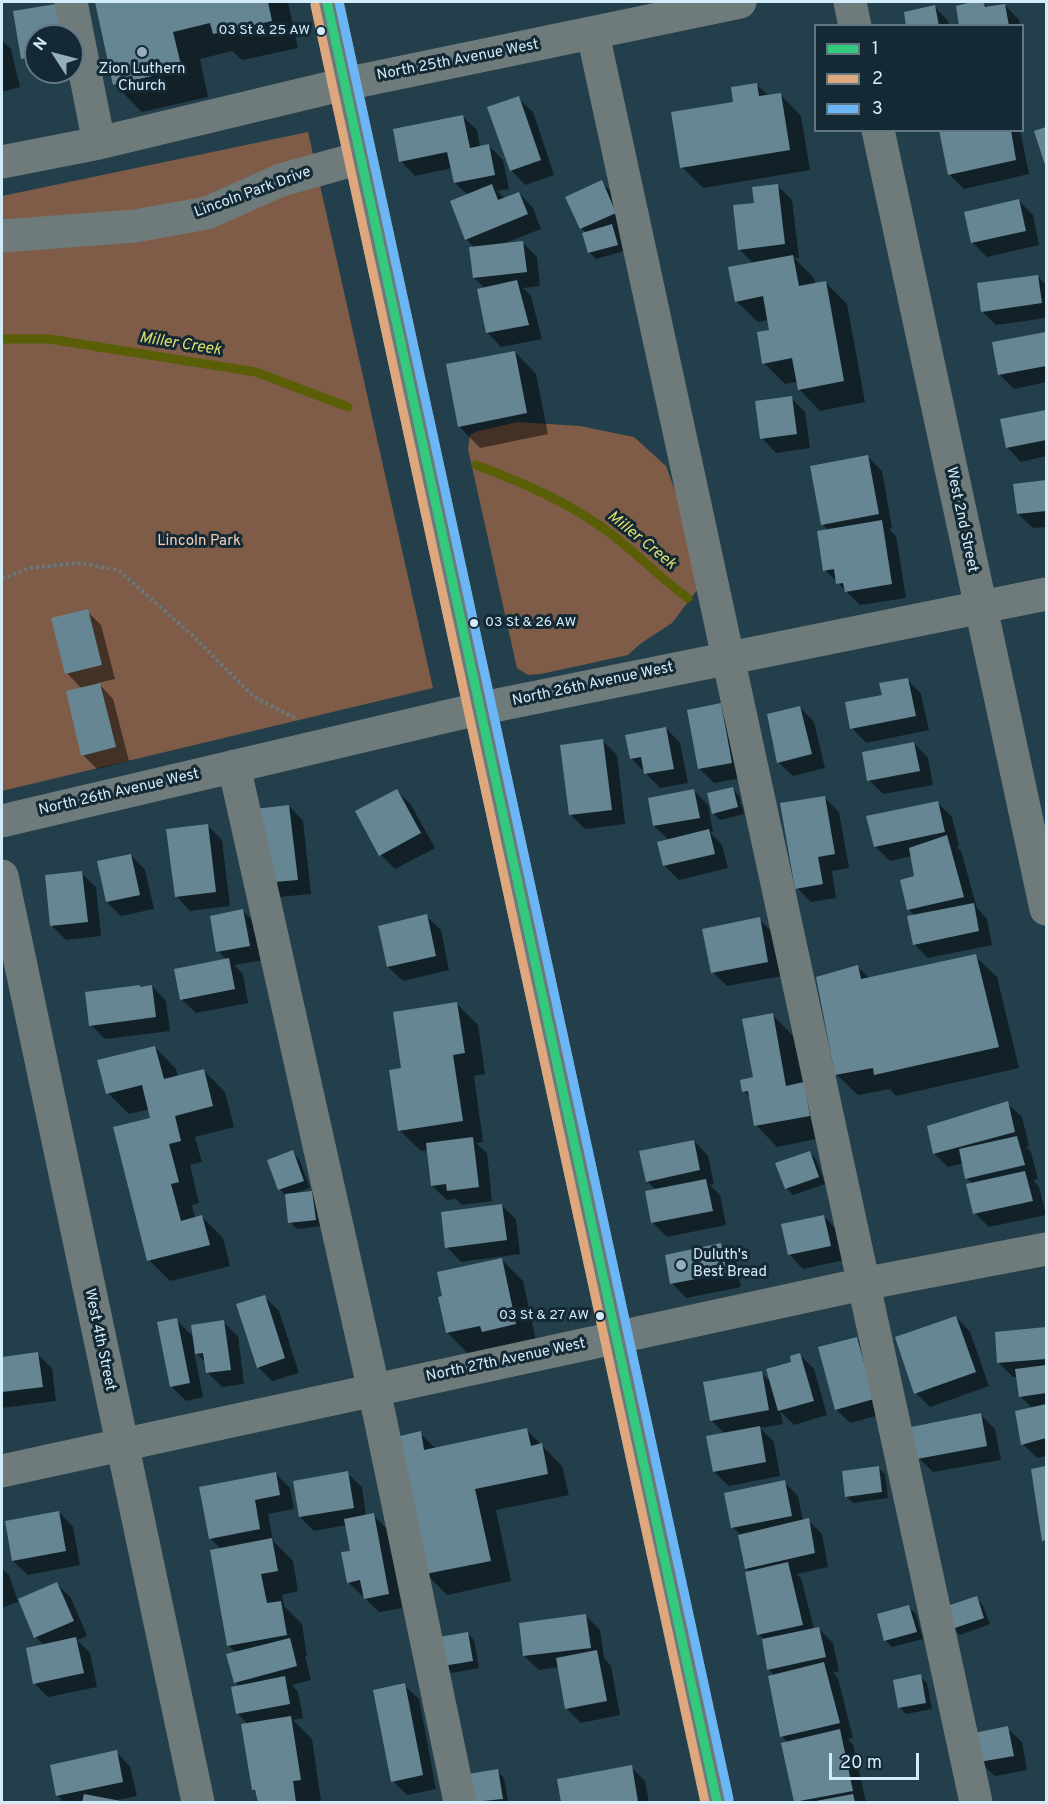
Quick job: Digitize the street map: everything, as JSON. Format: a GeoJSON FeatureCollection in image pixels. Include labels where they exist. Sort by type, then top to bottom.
{"type":"FeatureCollection","features":[{"type":"Feature","properties":{"kind":"main road"},"geometry":{"type":"LineString","coordinates":[[327,2],[478,709],[717,1803]]}},
{"type":"Feature","properties":{"kind":"street"},"geometry":{"type":"LineString","coordinates":[[71,2],[99,143]]}},
{"type":"Feature","properties":{"kind":"street","name":"North 25th Avenue West"},"geometry":{"type":"LineString","coordinates":[[2,162],[99,143],[345,84],[740,2]]}},
{"type":"Feature","properties":{"kind":"street"},"geometry":{"type":"LineString","coordinates":[[850,2],[855,24]]}},
{"type":"Feature","properties":{"kind":"street"},"geometry":{"type":"LineString","coordinates":[[593,34],[731,656],[863,1284],[976,1803]]}},
{"type":"Feature","properties":{"kind":"street","name":"West 2nd Street"},"geometry":{"type":"LineString","coordinates":[[878,132],[1047,909]]}},
{"type":"Feature","properties":{"kind":"street","name":"Lincoln Park Drive"},"geometry":{"type":"LineString","coordinates":[[2,236],[135,226],[207,213],[281,180],[360,158]]}},
{"type":"Feature","properties":{"kind":"street","name":"North 26th Avenue West"},"geometry":{"type":"LineString","coordinates":[[2,821],[478,709],[731,656],[981,610],[1047,594]]}},
{"type":"Feature","properties":{"kind":"street"},"geometry":{"type":"LineString","coordinates":[[234,766],[374,1389],[460,1803]]}},
{"type":"Feature","properties":{"kind":"street","name":"West 4th Street"},"geometry":{"type":"LineString","coordinates":[[2,876],[198,1803]]}},
{"type":"Feature","properties":{"kind":"street","name":"North 27th Avenue West"},"geometry":{"type":"LineString","coordinates":[[2,1471],[863,1284],[1047,1249]]}},
{"type":"Feature","properties":{"kind":"path"},"geometry":{"type":"LineString","coordinates":[[2,579],[30,568],[78,562],[118,570],[192,635],[254,696],[307,725]]}},
{"type":"Feature","properties":{"kind":"green space","name":"Lincoln Park"},"geometry":{"type":"Polygon","coordinates":[[[308,132],[433,688],[2,791],[2,196],[308,132]]]}},
{"type":"Feature","properties":{"kind":"green space"},"geometry":{"type":"Polygon","coordinates":[[[518,422],[580,426],[634,437],[666,466],[694,542],[701,585],[672,623],[640,644],[628,655],[541,674],[528,675],[517,668],[468,449],[470,435],[518,422]]]}},
{"type":"Feature","properties":{"kind":"building","name":"Zion Luthern Church"},"geometry":{"type":"Polygon","coordinates":[[[95,2],[268,2],[272,21],[213,34],[210,23],[173,32],[182,69],[113,85],[95,2]]]}},
{"type":"Feature","properties":{"kind":"building"},"geometry":{"type":"Polygon","coordinates":[[[972,2],[983,2],[985,7],[1005,4],[1009,24],[959,24],[956,6],[972,2]]]}},
{"type":"Feature","properties":{"kind":"building"},"geometry":{"type":"Polygon","coordinates":[[[56,4],[60,24],[24,24],[24,58],[21,59],[13,11],[56,4]]]}},
{"type":"Feature","properties":{"kind":"building"},"geometry":{"type":"Polygon","coordinates":[[[935,5],[939,24],[906,24],[904,12],[935,5]]]}},
{"type":"Feature","properties":{"kind":"building"},"geometry":{"type":"Polygon","coordinates":[[[757,83],[759,96],[781,93],[790,150],[680,168],[671,112],[733,102],[731,87],[757,83]]]}},
{"type":"Feature","properties":{"kind":"building"},"geometry":{"type":"Polygon","coordinates":[[[519,96],[541,160],[510,171],[487,107],[519,96]]]}},
{"type":"Feature","properties":{"kind":"building"},"geometry":{"type":"Polygon","coordinates":[[[463,115],[470,148],[489,144],[495,175],[454,183],[447,152],[399,162],[393,129],[463,115]]]}},
{"type":"Feature","properties":{"kind":"building"},"geometry":{"type":"Polygon","coordinates":[[[1046,127],[1046,168],[1034,131],[1046,127]]]}},
{"type":"Feature","properties":{"kind":"building"},"geometry":{"type":"Polygon","coordinates":[[[939,132],[1011,132],[1016,160],[948,175],[939,132]]]}},
{"type":"Feature","properties":{"kind":"building"},"geometry":{"type":"Polygon","coordinates":[[[602,180],[616,213],[580,229],[565,197],[602,180]]]}},
{"type":"Feature","properties":{"kind":"building"},"geometry":{"type":"Polygon","coordinates":[[[492,184],[498,200],[519,192],[528,214],[465,240],[450,201],[492,184]]]}},
{"type":"Feature","properties":{"kind":"building"},"geometry":{"type":"Polygon","coordinates":[[[778,184],[785,244],[738,250],[733,205],[754,203],[752,187],[778,184]]]}},
{"type":"Feature","properties":{"kind":"building"},"geometry":{"type":"Polygon","coordinates":[[[1019,199],[1026,231],[971,243],[964,212],[1019,199]]]}},
{"type":"Feature","properties":{"kind":"building"},"geometry":{"type":"Polygon","coordinates":[[[612,224],[618,245],[588,253],[582,233],[612,224]]]}},
{"type":"Feature","properties":{"kind":"building"},"geometry":{"type":"Polygon","coordinates":[[[523,241],[527,272],[473,278],[469,247],[523,241]]]}},
{"type":"Feature","properties":{"kind":"building"},"geometry":{"type":"Polygon","coordinates":[[[793,255],[799,286],[826,281],[844,381],[798,390],[792,358],[762,364],[757,332],[769,330],[763,296],[735,302],[728,267],[793,255]]]}},
{"type":"Feature","properties":{"kind":"building"},"geometry":{"type":"Polygon","coordinates":[[[1038,275],[1042,303],[981,312],[977,283],[1038,275]]]}},
{"type":"Feature","properties":{"kind":"building"},"geometry":{"type":"Polygon","coordinates":[[[517,280],[529,325],[486,333],[477,289],[517,280]]]}},
{"type":"Feature","properties":{"kind":"building"},"geometry":{"type":"Polygon","coordinates":[[[1046,332],[1046,366],[998,375],[992,342],[1046,332]]]}},
{"type":"Feature","properties":{"kind":"building"},"geometry":{"type":"Polygon","coordinates":[[[515,351],[527,413],[458,427],[446,364],[515,351]]]}},
{"type":"Feature","properties":{"kind":"building"},"geometry":{"type":"Polygon","coordinates":[[[792,396],[797,434],[760,439],[755,401],[792,396]]]}},
{"type":"Feature","properties":{"kind":"building"},"geometry":{"type":"Polygon","coordinates":[[[1046,410],[1046,440],[1006,448],[1000,419],[1046,410]]]}},
{"type":"Feature","properties":{"kind":"building"},"geometry":{"type":"Polygon","coordinates":[[[868,455],[879,514],[821,525],[810,466],[868,455]]]}},
{"type":"Feature","properties":{"kind":"building"},"geometry":{"type":"Polygon","coordinates":[[[1046,480],[1046,511],[1017,514],[1013,484],[1046,480]]]}},
{"type":"Feature","properties":{"kind":"building"},"geometry":{"type":"Polygon","coordinates":[[[882,520],[892,584],[845,592],[843,583],[836,584],[834,569],[823,571],[817,531],[882,520]]]}},
{"type":"Feature","properties":{"kind":"building"},"geometry":{"type":"Polygon","coordinates":[[[88,609],[102,665],[65,674],[51,618],[88,609]]]}},
{"type":"Feature","properties":{"kind":"building"},"geometry":{"type":"Polygon","coordinates":[[[908,678],[916,716],[850,729],[845,702],[882,695],[879,683],[908,678]]]}},
{"type":"Feature","properties":{"kind":"building"},"geometry":{"type":"Polygon","coordinates":[[[100,683],[116,747],[81,756],[66,691],[100,683]]]}},
{"type":"Feature","properties":{"kind":"building"},"geometry":{"type":"Polygon","coordinates":[[[721,703],[732,763],[698,769],[687,710],[721,703]]]}},
{"type":"Feature","properties":{"kind":"building"},"geometry":{"type":"Polygon","coordinates":[[[800,706],[812,754],[777,763],[767,714],[800,706]]]}},
{"type":"Feature","properties":{"kind":"building"},"geometry":{"type":"Polygon","coordinates":[[[666,727],[674,769],[644,774],[641,757],[630,759],[625,735],[666,727]]]}},
{"type":"Feature","properties":{"kind":"building"},"geometry":{"type":"Polygon","coordinates":[[[603,739],[612,810],[569,815],[560,745],[603,739]]]}},
{"type":"Feature","properties":{"kind":"building"},"geometry":{"type":"Polygon","coordinates":[[[914,742],[920,771],[867,781],[862,752],[914,742]]]}},
{"type":"Feature","properties":{"kind":"building"},"geometry":{"type":"Polygon","coordinates":[[[733,787],[738,807],[712,814],[707,793],[733,787]]]}},
{"type":"Feature","properties":{"kind":"building"},"geometry":{"type":"Polygon","coordinates":[[[397,789],[421,833],[379,856],[355,811],[397,789]]]}},
{"type":"Feature","properties":{"kind":"building"},"geometry":{"type":"Polygon","coordinates":[[[694,789],[700,818],[653,826],[648,798],[694,789]]]}},
{"type":"Feature","properties":{"kind":"building"},"geometry":{"type":"Polygon","coordinates":[[[825,796],[835,854],[818,857],[823,884],[795,889],[780,803],[825,796]]]}},
{"type":"Feature","properties":{"kind":"building"},"geometry":{"type":"Polygon","coordinates":[[[938,801],[945,832],[874,847],[866,816],[938,801]]]}},
{"type":"Feature","properties":{"kind":"building"},"geometry":{"type":"Polygon","coordinates":[[[289,805],[298,880],[263,883],[255,809],[289,805]]]}},
{"type":"Feature","properties":{"kind":"building"},"geometry":{"type":"Polygon","coordinates":[[[208,824],[216,892],[175,897],[166,829],[208,824]]]}},
{"type":"Feature","properties":{"kind":"building"},"geometry":{"type":"Polygon","coordinates":[[[709,829],[715,854],[663,866],[657,842],[709,829]]]}},
{"type":"Feature","properties":{"kind":"building"},"geometry":{"type":"Polygon","coordinates":[[[947,835],[964,897],[907,910],[900,880],[914,876],[909,848],[947,835]]]}},
{"type":"Feature","properties":{"kind":"building"},"geometry":{"type":"Polygon","coordinates":[[[131,854],[140,895],[106,902],[97,861],[131,854]]]}},
{"type":"Feature","properties":{"kind":"building"},"geometry":{"type":"Polygon","coordinates":[[[82,871],[88,922],[50,926],[45,875],[82,871]]]}},
{"type":"Feature","properties":{"kind":"building"},"geometry":{"type":"Polygon","coordinates":[[[974,903],[979,931],[913,945],[907,916],[974,903]]]}},
{"type":"Feature","properties":{"kind":"building"},"geometry":{"type":"Polygon","coordinates":[[[243,909],[250,946],[216,952],[210,916],[243,909]]]}},
{"type":"Feature","properties":{"kind":"building"},"geometry":{"type":"Polygon","coordinates":[[[427,914],[436,956],[387,967],[378,926],[427,914]]]}},
{"type":"Feature","properties":{"kind":"building"},"geometry":{"type":"Polygon","coordinates":[[[760,917],[768,962],[711,973],[702,929],[760,917]]]}},
{"type":"Feature","properties":{"kind":"building"},"geometry":{"type":"Polygon","coordinates":[[[976,954],[999,1047],[874,1075],[873,1068],[835,1075],[816,977],[858,965],[861,979],[976,954]]]}},
{"type":"Feature","properties":{"kind":"building"},"geometry":{"type":"Polygon","coordinates":[[[229,958],[235,989],[180,1000],[174,969],[229,958]]]}},
{"type":"Feature","properties":{"kind":"building"},"geometry":{"type":"Polygon","coordinates":[[[140,985],[140,987],[152,985],[156,1017],[89,1026],[85,992],[140,985]]]}},
{"type":"Feature","properties":{"kind":"building"},"geometry":{"type":"Polygon","coordinates":[[[457,1002],[465,1053],[453,1055],[463,1121],[398,1131],[389,1070],[401,1068],[393,1012],[457,1002]]]}},
{"type":"Feature","properties":{"kind":"building"},"geometry":{"type":"Polygon","coordinates":[[[773,1013],[786,1086],[804,1082],[810,1116],[754,1126],[748,1091],[742,1092],[740,1080],[753,1077],[742,1019],[773,1013]]]}},
{"type":"Feature","properties":{"kind":"building"},"geometry":{"type":"Polygon","coordinates":[[[155,1046],[164,1079],[204,1069],[213,1106],[175,1116],[181,1141],[169,1144],[179,1182],[171,1184],[181,1221],[202,1215],[210,1245],[147,1261],[113,1127],[150,1118],[142,1085],[106,1094],[97,1060],[155,1046]]]}},
{"type":"Feature","properties":{"kind":"building"},"geometry":{"type":"Polygon","coordinates":[[[1008,1101],[1015,1132],[933,1154],[927,1126],[1008,1101]]]}},
{"type":"Feature","properties":{"kind":"building"},"geometry":{"type":"Polygon","coordinates":[[[1017,1136],[1025,1165],[965,1179],[959,1149],[1017,1136]]]}},
{"type":"Feature","properties":{"kind":"building"},"geometry":{"type":"Polygon","coordinates":[[[473,1137],[479,1187],[447,1191],[446,1184],[431,1186],[426,1143],[473,1137]]]}},
{"type":"Feature","properties":{"kind":"building"},"geometry":{"type":"Polygon","coordinates":[[[694,1140],[700,1170],[646,1182],[639,1151],[694,1140]]]}},
{"type":"Feature","properties":{"kind":"building"},"geometry":{"type":"Polygon","coordinates":[[[293,1150],[304,1181],[278,1190],[267,1160],[293,1150]]]}},
{"type":"Feature","properties":{"kind":"building"},"geometry":{"type":"Polygon","coordinates":[[[810,1151],[819,1177],[785,1189],[775,1163],[810,1151]]]}},
{"type":"Feature","properties":{"kind":"building"},"geometry":{"type":"Polygon","coordinates":[[[1025,1171],[1033,1201],[973,1214],[966,1184],[1025,1171]]]}},
{"type":"Feature","properties":{"kind":"building"},"geometry":{"type":"Polygon","coordinates":[[[706,1179],[713,1211],[651,1223],[645,1191],[706,1179]]]}},
{"type":"Feature","properties":{"kind":"building"},"geometry":{"type":"Polygon","coordinates":[[[312,1191],[316,1220],[288,1223],[285,1194],[312,1191]]]}},
{"type":"Feature","properties":{"kind":"building"},"geometry":{"type":"Polygon","coordinates":[[[502,1204],[507,1240],[445,1248],[441,1212],[502,1204]]]}},
{"type":"Feature","properties":{"kind":"building"},"geometry":{"type":"Polygon","coordinates":[[[824,1215],[831,1246],[788,1255],[781,1224],[824,1215]]]}},
{"type":"Feature","properties":{"kind":"building"},"geometry":{"type":"Polygon","coordinates":[[[721,1243],[727,1273],[670,1284],[665,1255],[721,1243]]]}},
{"type":"Feature","properties":{"kind":"building"},"geometry":{"type":"Polygon","coordinates":[[[502,1258],[516,1324],[482,1332],[480,1326],[446,1333],[438,1297],[442,1296],[437,1272],[502,1258]]]}},
{"type":"Feature","properties":{"kind":"building"},"geometry":{"type":"Polygon","coordinates":[[[265,1295],[285,1358],[257,1368],[236,1304],[265,1295]]]}},
{"type":"Feature","properties":{"kind":"building"},"geometry":{"type":"Polygon","coordinates":[[[956,1316],[976,1372],[914,1394],[895,1337],[956,1316]]]}},
{"type":"Feature","properties":{"kind":"building"},"geometry":{"type":"Polygon","coordinates":[[[177,1318],[190,1383],[170,1387],[157,1322],[177,1318]]]}},
{"type":"Feature","properties":{"kind":"building"},"geometry":{"type":"Polygon","coordinates":[[[224,1320],[231,1370],[206,1373],[203,1353],[195,1354],[191,1325],[224,1320]]]}},
{"type":"Feature","properties":{"kind":"building"},"geometry":{"type":"Polygon","coordinates":[[[1046,1327],[1046,1359],[997,1363],[995,1332],[1046,1327]]]}},
{"type":"Feature","properties":{"kind":"building"},"geometry":{"type":"Polygon","coordinates":[[[857,1337],[874,1399],[835,1410],[818,1347],[857,1337]]]}},
{"type":"Feature","properties":{"kind":"building"},"geometry":{"type":"Polygon","coordinates":[[[38,1352],[43,1387],[2,1392],[2,1357],[38,1352]]]}},
{"type":"Feature","properties":{"kind":"building"},"geometry":{"type":"Polygon","coordinates":[[[800,1353],[814,1401],[778,1411],[766,1369],[791,1362],[790,1356],[800,1353]]]}},
{"type":"Feature","properties":{"kind":"building"},"geometry":{"type":"Polygon","coordinates":[[[1046,1365],[1046,1393],[1019,1397],[1015,1369],[1046,1365]]]}},
{"type":"Feature","properties":{"kind":"building"},"geometry":{"type":"Polygon","coordinates":[[[762,1371],[769,1410],[710,1421],[703,1382],[762,1371]]]}},
{"type":"Feature","properties":{"kind":"building"},"geometry":{"type":"Polygon","coordinates":[[[1046,1404],[1046,1438],[1021,1445],[1015,1411],[1046,1404]]]}},
{"type":"Feature","properties":{"kind":"building"},"geometry":{"type":"Polygon","coordinates":[[[981,1413],[987,1446],[917,1459],[911,1427],[981,1413]]]}},
{"type":"Feature","properties":{"kind":"building"},"geometry":{"type":"Polygon","coordinates":[[[760,1426],[766,1462],[713,1472],[706,1436],[760,1426]]]}},
{"type":"Feature","properties":{"kind":"building"},"geometry":{"type":"Polygon","coordinates":[[[527,1428],[531,1446],[542,1443],[548,1474],[475,1489],[491,1561],[425,1574],[396,1437],[421,1431],[424,1450],[527,1428]]]}},
{"type":"Feature","properties":{"kind":"building"},"geometry":{"type":"Polygon","coordinates":[[[879,1466],[882,1492],[845,1497],[842,1471],[879,1466]]]}},
{"type":"Feature","properties":{"kind":"building"},"geometry":{"type":"Polygon","coordinates":[[[1046,1466],[1046,1540],[1042,1541],[1031,1469],[1046,1466]]]}},
{"type":"Feature","properties":{"kind":"building"},"geometry":{"type":"Polygon","coordinates":[[[348,1471],[354,1508],[299,1517],[293,1481],[348,1471]]]}},
{"type":"Feature","properties":{"kind":"building"},"geometry":{"type":"Polygon","coordinates":[[[276,1472],[280,1495],[255,1500],[260,1529],[209,1539],[199,1487],[276,1472]]]}},
{"type":"Feature","properties":{"kind":"building"},"geometry":{"type":"Polygon","coordinates":[[[785,1480],[792,1516],[731,1528],[724,1493],[785,1480]]]}},
{"type":"Feature","properties":{"kind":"building"},"geometry":{"type":"Polygon","coordinates":[[[59,1511],[66,1551],[12,1561],[5,1521],[59,1511]]]}},
{"type":"Feature","properties":{"kind":"building"},"geometry":{"type":"Polygon","coordinates":[[[374,1513],[389,1594],[364,1599],[360,1580],[347,1583],[341,1552],[350,1551],[344,1519],[374,1513]]]}},
{"type":"Feature","properties":{"kind":"building"},"geometry":{"type":"Polygon","coordinates":[[[809,1518],[815,1553],[745,1569],[738,1535],[809,1518]]]}},
{"type":"Feature","properties":{"kind":"building"},"geometry":{"type":"Polygon","coordinates":[[[272,1538],[278,1571],[261,1574],[267,1603],[281,1601],[287,1635],[227,1646],[210,1550],[272,1538]]]}},
{"type":"Feature","properties":{"kind":"building"},"geometry":{"type":"Polygon","coordinates":[[[788,1562],[803,1625],[757,1635],[745,1572],[788,1562]]]}},
{"type":"Feature","properties":{"kind":"building"},"geometry":{"type":"Polygon","coordinates":[[[57,1582],[74,1621],[34,1638],[18,1599],[57,1582]]]}},
{"type":"Feature","properties":{"kind":"building"},"geometry":{"type":"Polygon","coordinates":[[[977,1596],[984,1618],[952,1629],[944,1607],[977,1596]]]}},
{"type":"Feature","properties":{"kind":"building"},"geometry":{"type":"Polygon","coordinates":[[[909,1605],[917,1632],[884,1641],[877,1614],[909,1605]]]}},
{"type":"Feature","properties":{"kind":"building"},"geometry":{"type":"Polygon","coordinates":[[[586,1614],[591,1648],[523,1656],[519,1623],[586,1614]]]}},
{"type":"Feature","properties":{"kind":"building"},"geometry":{"type":"Polygon","coordinates":[[[819,1627],[826,1657],[767,1670],[762,1639],[819,1627]]]}},
{"type":"Feature","properties":{"kind":"building"},"geometry":{"type":"Polygon","coordinates":[[[468,1632],[473,1661],[443,1666],[439,1637],[468,1632]]]}},
{"type":"Feature","properties":{"kind":"building"},"geometry":{"type":"Polygon","coordinates":[[[76,1637],[84,1673],[33,1684],[26,1648],[76,1637]]]}},
{"type":"Feature","properties":{"kind":"building"},"geometry":{"type":"Polygon","coordinates":[[[290,1638],[297,1666],[234,1683],[226,1654],[290,1638]]]}},
{"type":"Feature","properties":{"kind":"building"},"geometry":{"type":"Polygon","coordinates":[[[597,1650],[607,1701],[565,1709],[556,1658],[597,1650]]]}},
{"type":"Feature","properties":{"kind":"building"},"geometry":{"type":"Polygon","coordinates":[[[824,1662],[840,1723],[780,1737],[768,1676],[824,1662]]]}},
{"type":"Feature","properties":{"kind":"building"},"geometry":{"type":"Polygon","coordinates":[[[921,1674],[926,1703],[898,1708],[893,1680],[921,1674]]]}},
{"type":"Feature","properties":{"kind":"building"},"geometry":{"type":"Polygon","coordinates":[[[285,1676],[290,1704],[236,1714],[231,1687],[285,1676]]]}},
{"type":"Feature","properties":{"kind":"building"},"geometry":{"type":"Polygon","coordinates":[[[405,1683],[423,1775],[391,1782],[373,1690],[405,1683]]]}},
{"type":"Feature","properties":{"kind":"building"},"geometry":{"type":"Polygon","coordinates":[[[291,1716],[301,1780],[293,1781],[296,1802],[258,1802],[255,1790],[252,1790],[241,1724],[291,1716]]]}},
{"type":"Feature","properties":{"kind":"building"},"geometry":{"type":"Polygon","coordinates":[[[1008,1726],[1014,1756],[979,1762],[974,1733],[1008,1726]]]}},
{"type":"Feature","properties":{"kind":"building"},"geometry":{"type":"Polygon","coordinates":[[[840,1729],[853,1791],[794,1802],[781,1743],[840,1729]]]}},
{"type":"Feature","properties":{"kind":"building"},"geometry":{"type":"Polygon","coordinates":[[[117,1750],[123,1782],[56,1796],[50,1765],[117,1750]]]}},
{"type":"Feature","properties":{"kind":"building"},"geometry":{"type":"Polygon","coordinates":[[[632,1765],[638,1802],[561,1802],[557,1779],[632,1765]]]}},
{"type":"Feature","properties":{"kind":"building"},"geometry":{"type":"Polygon","coordinates":[[[498,1769],[503,1799],[473,1802],[468,1774],[498,1769]]]}},
{"type":"Feature","properties":{"kind":"building"},"geometry":{"type":"Polygon","coordinates":[[[84,1794],[121,1801],[121,1802],[82,1802],[84,1794]]]}},
{"type":"Feature","properties":{"kind":"building"},"geometry":{"type":"Polygon","coordinates":[[[853,1794],[855,1802],[816,1802],[816,1801],[853,1794]]]}},
{"type":"Feature","properties":{"kind":"waterway","name":"Miller Creek"},"geometry":{"type":"LineString","coordinates":[[2,339],[49,339],[256,372],[348,407]]}},
{"type":"Feature","properties":{"kind":"waterway","name":"Miller Creek"},"geometry":{"type":"LineString","coordinates":[[476,465],[542,492],[588,518],[614,536],[688,598]]}},
{"type":"Feature","properties":{"kind":"transit line","name":"1"},"geometry":{"type":"LineString","coordinates":[[327,2],[717,1802]]}},
{"type":"Feature","properties":{"kind":"transit line","name":"3"},"geometry":{"type":"LineString","coordinates":[[339,2],[729,1799]]}},
{"type":"Feature","properties":{"kind":"transit line","name":"2"},"geometry":{"type":"LineString","coordinates":[[315,5],[705,1802]]}},
{"type":"Feature","properties":{"kind":"place","name":"03 St & 25 AW"},"geometry":{"type":"Point","coordinates":[321,31]}},
{"type":"Feature","properties":{"kind":"place","name":"Zion Luthern Church"},"geometry":{"type":"Point","coordinates":[142,52]}},
{"type":"Feature","properties":{"kind":"place","name":"03 St & 26 AW"},"geometry":{"type":"Point","coordinates":[474,623]}},
{"type":"Feature","properties":{"kind":"place","name":"Duluth's Best Bread"},"geometry":{"type":"Point","coordinates":[681,1265]}},
{"type":"Feature","properties":{"kind":"place","name":"03 St & 27 AW"},"geometry":{"type":"Point","coordinates":[600,1316]}}]}
